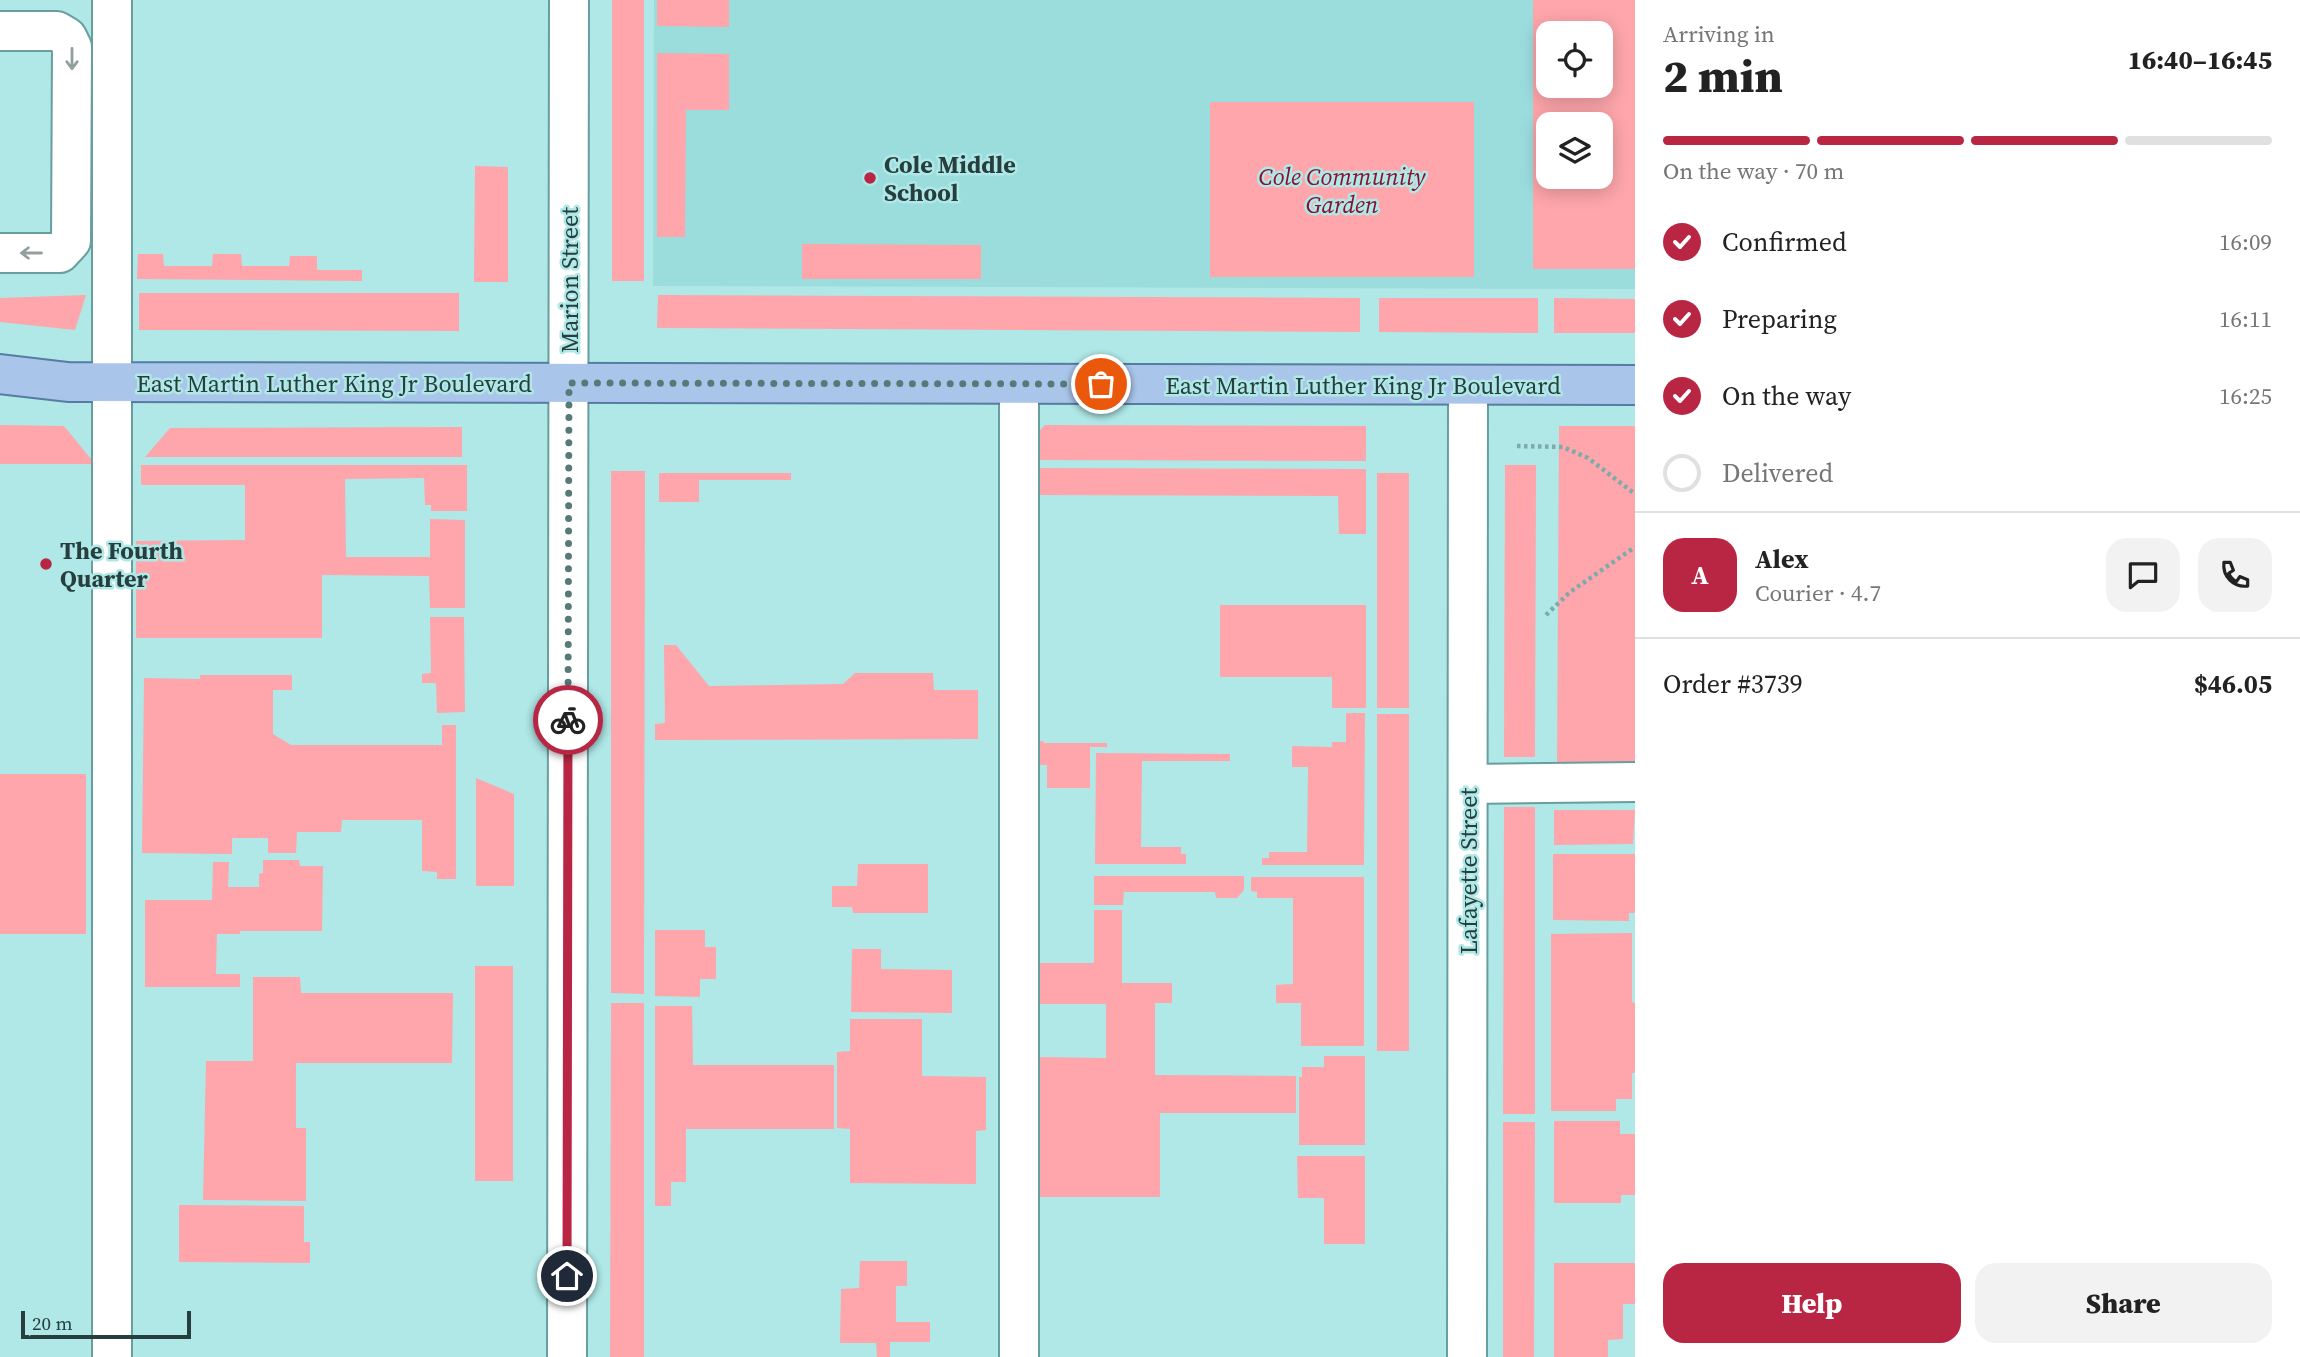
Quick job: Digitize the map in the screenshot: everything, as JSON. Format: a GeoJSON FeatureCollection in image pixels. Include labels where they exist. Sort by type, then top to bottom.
{"type":"FeatureCollection","features":[{"type":"Feature","properties":{"kind":"main road","name":"East Martin Luther King Jr Boulevard"},"geometry":{"type":"LineString","coordinates":[[0,374],[68,382],[1635,385]]}},
{"type":"Feature","properties":{"kind":"street"},"geometry":{"type":"LineString","coordinates":[[111,1357],[112,0]]}},
{"type":"Feature","properties":{"kind":"street","name":"Marion Street"},"geometry":{"type":"LineString","coordinates":[[567,1357],[569,0]]}},
{"type":"Feature","properties":{"kind":"street"},"geometry":{"type":"LineString","coordinates":[[0,31],[57,31],[67,37],[72,47],[72,241],[60,253],[0,253]]}},
{"type":"Feature","properties":{"kind":"street"},"geometry":{"type":"LineString","coordinates":[[1019,384],[1019,1357]]}},
{"type":"Feature","properties":{"kind":"street","name":"Lafayette Street"},"geometry":{"type":"LineString","coordinates":[[1467,1357],[1468,385]]}},
{"type":"Feature","properties":{"kind":"street"},"geometry":{"type":"LineString","coordinates":[[1468,784],[1635,782]]}},
{"type":"Feature","properties":{"kind":"path"},"geometry":{"type":"LineString","coordinates":[[1511,446],[1563,447],[1588,458],[1635,494]]}},
{"type":"Feature","properties":{"kind":"path"},"geometry":{"type":"LineString","coordinates":[[1546,615],[1570,592],[1635,547]]}},
{"type":"Feature","properties":{"kind":"shaded area"},"geometry":{"type":"Polygon","coordinates":[[[654,0],[1635,0],[1635,289],[653,286],[654,0]]]}},
{"type":"Feature","properties":{"kind":"green space"},"geometry":{"type":"Polygon","coordinates":[[[612,0],[644,0],[644,281],[612,281],[612,0]]]}},
{"type":"Feature","properties":{"kind":"green space"},"geometry":{"type":"Polygon","coordinates":[[[657,0],[729,0],[729,27],[657,26],[657,0]]]}},
{"type":"Feature","properties":{"kind":"green space"},"geometry":{"type":"Polygon","coordinates":[[[1533,0],[1635,0],[1635,269],[1533,269],[1533,0]]]}},
{"type":"Feature","properties":{"kind":"green space"},"geometry":{"type":"Polygon","coordinates":[[[657,53],[729,54],[729,110],[686,110],[685,237],[657,237],[657,53]]]}},
{"type":"Feature","properties":{"kind":"green space","name":"Cole Community Garden"},"geometry":{"type":"Polygon","coordinates":[[[1210,102],[1474,102],[1474,277],[1210,277],[1210,102]]]}},
{"type":"Feature","properties":{"kind":"green space"},"geometry":{"type":"Polygon","coordinates":[[[475,166],[508,167],[508,282],[474,282],[475,166]]]}},
{"type":"Feature","properties":{"kind":"green space"},"geometry":{"type":"Polygon","coordinates":[[[802,244],[981,245],[981,279],[802,279],[802,244]]]}},
{"type":"Feature","properties":{"kind":"green space"},"geometry":{"type":"Polygon","coordinates":[[[138,254],[163,254],[164,266],[212,266],[213,254],[241,254],[242,266],[289,266],[290,256],[317,256],[317,270],[362,270],[362,281],[137,279],[138,254]]]}},
{"type":"Feature","properties":{"kind":"green space"},"geometry":{"type":"Polygon","coordinates":[[[139,293],[459,293],[459,331],[139,330],[139,293]]]}},
{"type":"Feature","properties":{"kind":"green space"},"geometry":{"type":"Polygon","coordinates":[[[86,295],[75,330],[0,322],[0,298],[86,295]]]}},
{"type":"Feature","properties":{"kind":"green space"},"geometry":{"type":"Polygon","coordinates":[[[658,295],[1360,298],[1360,332],[657,328],[658,295]]]}},
{"type":"Feature","properties":{"kind":"green space"},"geometry":{"type":"Polygon","coordinates":[[[1379,298],[1538,298],[1538,333],[1379,332],[1379,298]]]}},
{"type":"Feature","properties":{"kind":"green space"},"geometry":{"type":"Polygon","coordinates":[[[1554,298],[1635,299],[1635,333],[1554,333],[1554,298]]]}},
{"type":"Feature","properties":{"kind":"green space"},"geometry":{"type":"Polygon","coordinates":[[[0,425],[64,426],[95,464],[0,464],[0,425]]]}},
{"type":"Feature","properties":{"kind":"green space"},"geometry":{"type":"Polygon","coordinates":[[[1045,425],[1366,426],[1366,461],[1033,460],[1033,437],[1045,425]]]}},
{"type":"Feature","properties":{"kind":"green space"},"geometry":{"type":"Polygon","coordinates":[[[1559,426],[1635,426],[1635,764],[1557,764],[1559,426]]]}},
{"type":"Feature","properties":{"kind":"green space"},"geometry":{"type":"Polygon","coordinates":[[[462,427],[462,457],[145,457],[170,428],[462,427]]]}},
{"type":"Feature","properties":{"kind":"green space"},"geometry":{"type":"Polygon","coordinates":[[[141,465],[467,465],[467,511],[431,511],[431,505],[425,505],[424,478],[345,479],[346,557],[430,557],[430,519],[465,520],[465,608],[430,608],[429,576],[322,575],[322,638],[136,638],[136,541],[245,540],[245,485],[141,485],[141,465]]]}},
{"type":"Feature","properties":{"kind":"green space"},"geometry":{"type":"Polygon","coordinates":[[[1505,465],[1536,465],[1535,757],[1504,757],[1505,465]]]}},
{"type":"Feature","properties":{"kind":"green space"},"geometry":{"type":"Polygon","coordinates":[[[1033,468],[1366,469],[1366,534],[1339,534],[1338,496],[1033,495],[1033,468]]]}},
{"type":"Feature","properties":{"kind":"green space"},"geometry":{"type":"Polygon","coordinates":[[[611,471],[645,471],[644,994],[611,993],[611,471]]]}},
{"type":"Feature","properties":{"kind":"green space"},"geometry":{"type":"Polygon","coordinates":[[[659,473],[791,473],[791,480],[699,480],[699,502],[659,502],[659,473]]]}},
{"type":"Feature","properties":{"kind":"green space"},"geometry":{"type":"Polygon","coordinates":[[[1377,473],[1409,473],[1409,708],[1377,708],[1377,473]]]}},
{"type":"Feature","properties":{"kind":"green space"},"geometry":{"type":"Polygon","coordinates":[[[1220,605],[1366,605],[1366,708],[1332,708],[1332,677],[1220,677],[1220,605]]]}},
{"type":"Feature","properties":{"kind":"green space"},"geometry":{"type":"Polygon","coordinates":[[[430,617],[464,617],[465,712],[437,713],[436,683],[422,683],[422,674],[431,673],[430,617]]]}},
{"type":"Feature","properties":{"kind":"green space"},"geometry":{"type":"Polygon","coordinates":[[[664,645],[676,645],[709,686],[843,684],[855,673],[933,673],[934,690],[978,690],[978,739],[655,740],[655,724],[665,723],[664,645]]]}},
{"type":"Feature","properties":{"kind":"green space"},"geometry":{"type":"Polygon","coordinates":[[[200,675],[292,675],[292,690],[273,690],[273,734],[291,745],[442,745],[442,725],[456,725],[456,879],[437,879],[437,872],[422,871],[422,820],[342,820],[341,832],[297,832],[296,853],[268,853],[268,838],[232,838],[232,854],[142,853],[144,678],[200,679],[200,675]]]}},
{"type":"Feature","properties":{"kind":"green space"},"geometry":{"type":"Polygon","coordinates":[[[1346,713],[1365,713],[1364,865],[1262,865],[1262,858],[1269,858],[1269,852],[1307,852],[1308,767],[1292,767],[1292,746],[1332,747],[1332,742],[1346,742],[1346,713]]]}},
{"type":"Feature","properties":{"kind":"green space"},"geometry":{"type":"Polygon","coordinates":[[[1377,714],[1409,714],[1409,1051],[1377,1051],[1377,714]]]}},
{"type":"Feature","properties":{"kind":"green space"},"geometry":{"type":"Polygon","coordinates":[[[1029,741],[1107,743],[1107,747],[1090,747],[1090,788],[1047,788],[1047,765],[1029,765],[1029,741]]]}},
{"type":"Feature","properties":{"kind":"green space"},"geometry":{"type":"Polygon","coordinates":[[[1096,753],[1230,754],[1230,761],[1142,761],[1141,847],[1181,847],[1181,854],[1186,854],[1186,864],[1095,864],[1096,753]]]}},
{"type":"Feature","properties":{"kind":"green space"},"geometry":{"type":"Polygon","coordinates":[[[0,774],[86,774],[86,934],[0,934],[0,774]]]}},
{"type":"Feature","properties":{"kind":"green space"},"geometry":{"type":"Polygon","coordinates":[[[476,778],[514,794],[514,886],[476,886],[476,778]]]}},
{"type":"Feature","properties":{"kind":"green space"},"geometry":{"type":"Polygon","coordinates":[[[1504,807],[1535,807],[1535,1114],[1503,1114],[1504,807]]]}},
{"type":"Feature","properties":{"kind":"green space"},"geometry":{"type":"Polygon","coordinates":[[[1554,810],[1635,810],[1633,844],[1554,845],[1554,810]]]}},
{"type":"Feature","properties":{"kind":"green space"},"geometry":{"type":"Polygon","coordinates":[[[1553,854],[1635,854],[1635,913],[1629,913],[1629,921],[1553,920],[1553,854]]]}},
{"type":"Feature","properties":{"kind":"green space"},"geometry":{"type":"Polygon","coordinates":[[[263,860],[299,860],[300,866],[323,866],[322,931],[240,931],[240,934],[217,934],[216,974],[240,974],[240,987],[145,987],[145,900],[212,900],[213,862],[229,862],[228,887],[259,887],[263,860]]]}},
{"type":"Feature","properties":{"kind":"green space"},"geometry":{"type":"Polygon","coordinates":[[[858,864],[928,864],[928,913],[853,913],[852,907],[832,907],[832,886],[857,886],[858,864]]]}},
{"type":"Feature","properties":{"kind":"green space"},"geometry":{"type":"Polygon","coordinates":[[[1094,876],[1244,876],[1244,890],[1237,898],[1216,898],[1215,892],[1124,892],[1123,905],[1094,905],[1094,876]]]}},
{"type":"Feature","properties":{"kind":"green space"},"geometry":{"type":"Polygon","coordinates":[[[1251,877],[1364,877],[1364,1046],[1301,1046],[1301,1003],[1276,1003],[1276,985],[1293,984],[1293,898],[1257,898],[1257,892],[1251,891],[1251,877]]]}},
{"type":"Feature","properties":{"kind":"green space"},"geometry":{"type":"Polygon","coordinates":[[[1094,910],[1122,910],[1122,983],[1172,983],[1172,1003],[1155,1003],[1155,1075],[1296,1076],[1296,1113],[1160,1113],[1160,1197],[1037,1197],[1037,1057],[1106,1058],[1106,1004],[1035,1004],[1035,963],[1094,963],[1094,910]]]}},
{"type":"Feature","properties":{"kind":"green space"},"geometry":{"type":"Polygon","coordinates":[[[655,930],[705,930],[705,947],[716,947],[716,979],[700,979],[700,997],[655,996],[655,930]]]}},
{"type":"Feature","properties":{"kind":"green space"},"geometry":{"type":"Polygon","coordinates":[[[1632,933],[1635,1073],[1632,1073],[1632,1099],[1616,1099],[1616,1111],[1551,1111],[1551,934],[1632,933]]]}},
{"type":"Feature","properties":{"kind":"green space"},"geometry":{"type":"Polygon","coordinates":[[[852,949],[881,949],[881,969],[952,970],[952,1013],[851,1012],[852,949]]]}},
{"type":"Feature","properties":{"kind":"green space"},"geometry":{"type":"Polygon","coordinates":[[[475,966],[513,966],[513,1181],[475,1181],[475,966]]]}},
{"type":"Feature","properties":{"kind":"green space"},"geometry":{"type":"Polygon","coordinates":[[[253,977],[300,977],[301,993],[453,993],[452,1063],[296,1063],[296,1128],[306,1128],[306,1201],[203,1200],[206,1061],[253,1061],[253,977]]]}},
{"type":"Feature","properties":{"kind":"green space"},"geometry":{"type":"Polygon","coordinates":[[[611,1003],[644,1003],[644,1357],[610,1357],[611,1003]]]}},
{"type":"Feature","properties":{"kind":"green space"},"geometry":{"type":"Polygon","coordinates":[[[655,1006],[692,1006],[693,1065],[834,1065],[834,1129],[686,1129],[686,1182],[671,1182],[671,1206],[655,1206],[655,1006]]]}},
{"type":"Feature","properties":{"kind":"green space"},"geometry":{"type":"Polygon","coordinates":[[[850,1019],[922,1019],[922,1076],[986,1077],[986,1130],[976,1131],[976,1184],[850,1183],[850,1129],[837,1128],[837,1052],[850,1051],[850,1019]]]}},
{"type":"Feature","properties":{"kind":"green space"},"geometry":{"type":"Polygon","coordinates":[[[1324,1056],[1365,1056],[1365,1145],[1299,1145],[1299,1077],[1302,1077],[1302,1067],[1324,1067],[1324,1056]]]}},
{"type":"Feature","properties":{"kind":"green space"},"geometry":{"type":"Polygon","coordinates":[[[1554,1121],[1620,1121],[1620,1134],[1635,1134],[1635,1195],[1621,1195],[1621,1203],[1554,1203],[1554,1121]]]}},
{"type":"Feature","properties":{"kind":"green space"},"geometry":{"type":"Polygon","coordinates":[[[1503,1122],[1535,1122],[1534,1357],[1503,1357],[1503,1122]]]}},
{"type":"Feature","properties":{"kind":"green space"},"geometry":{"type":"Polygon","coordinates":[[[1297,1156],[1365,1156],[1365,1244],[1324,1244],[1324,1198],[1298,1198],[1297,1156]]]}},
{"type":"Feature","properties":{"kind":"green space"},"geometry":{"type":"Polygon","coordinates":[[[179,1205],[304,1206],[304,1242],[310,1242],[310,1263],[179,1262],[179,1205]]]}},
{"type":"Feature","properties":{"kind":"green space"},"geometry":{"type":"Polygon","coordinates":[[[860,1261],[907,1261],[907,1286],[896,1286],[896,1322],[930,1322],[930,1342],[890,1342],[890,1357],[877,1357],[876,1343],[840,1343],[841,1289],[859,1288],[860,1261]]]}},
{"type":"Feature","properties":{"kind":"green space"},"geometry":{"type":"Polygon","coordinates":[[[1554,1263],[1635,1263],[1635,1304],[1623,1304],[1623,1339],[1608,1340],[1608,1357],[1554,1357],[1554,1263]]]}},
{"type":"Feature","properties":{"kind":"way so far"},"geometry":{"type":"LineString","coordinates":[[568,720],[569,383],[1101,384]]}},
{"type":"Feature","properties":{"kind":"place","name":"Cole Middle School"},"geometry":{"type":"Point","coordinates":[870,178]}},
{"type":"Feature","properties":{"kind":"place","name":"The Fourth Quarter"},"geometry":{"type":"Point","coordinates":[46,564]}},
{"type":"Feature","properties":{"kind":"route"},"geometry":{"type":"LineString","coordinates":[[567,1276],[568,720]]}}]}
